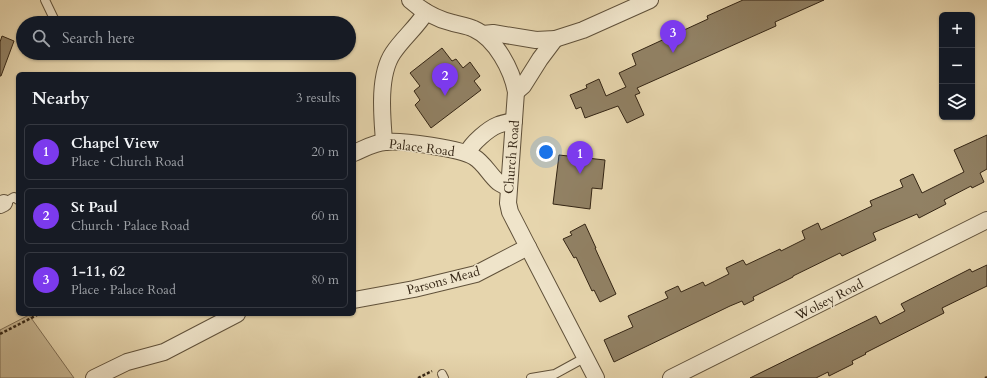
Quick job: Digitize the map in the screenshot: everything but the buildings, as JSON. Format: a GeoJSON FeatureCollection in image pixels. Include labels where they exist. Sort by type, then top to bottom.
{"type":"FeatureCollection","features":[{"type":"Feature","properties":{"kind":"street","name":"Church Road"},"geometry":{"type":"LineString","coordinates":[[410,0],[426,12],[454,24],[475,29],[483,34],[502,56],[514,78],[516,92],[508,188],[508,203],[510,212],[596,378]]}},
{"type":"Feature","properties":{"kind":"street"},"geometry":{"type":"LineString","coordinates":[[483,34],[493,33],[536,40],[555,39],[583,30],[650,0]]}},
{"type":"Feature","properties":{"kind":"street"},"geometry":{"type":"LineString","coordinates":[[384,142],[381,101],[388,60],[396,48],[417,27],[426,12]]}},
{"type":"Feature","properties":{"kind":"street"},"geometry":{"type":"LineString","coordinates":[[516,92],[523,86],[540,58],[555,39]]}},
{"type":"Feature","properties":{"kind":"street","name":"Palace Road"},"geometry":{"type":"LineString","coordinates":[[467,153],[474,144],[494,127],[514,121]]}},
{"type":"Feature","properties":{"kind":"street","name":"Palace Road"},"geometry":{"type":"LineString","coordinates":[[356,153],[369,146],[384,142],[410,144],[467,153],[480,162],[498,182],[508,188]]}},
{"type":"Feature","properties":{"kind":"street","name":"Wolsey Road"},"geometry":{"type":"LineString","coordinates":[[671,378],[987,220]]}},
{"type":"Feature","properties":{"kind":"street","name":"Parsons Mead"},"geometry":{"type":"LineString","coordinates":[[356,300],[414,289],[476,274],[528,247]]}},
{"type":"Feature","properties":{"kind":"street"},"geometry":{"type":"LineString","coordinates":[[104,376],[127,362],[164,352],[217,319],[229,316]]}},
{"type":"Feature","properties":{"kind":"lane"},"geometry":{"type":"LineString","coordinates":[[46,0],[53,16]]}},
{"type":"Feature","properties":{"kind":"lane"},"geometry":{"type":"LineString","coordinates":[[531,378],[555,374],[586,357]]}},
{"type":"Feature","properties":{"kind":"path"},"geometry":{"type":"LineString","coordinates":[[0,334],[35,316]]}},
{"type":"Feature","properties":{"kind":"shaded area"},"geometry":{"type":"Polygon","coordinates":[[[30,316],[74,378],[0,378],[0,330],[30,316]]]}},
{"type":"Feature","properties":{"kind":"place","name":"1-11, 62"},"geometry":{"type":"Point","coordinates":[673,53]}},
{"type":"Feature","properties":{"kind":"place","name":"St Paul"},"geometry":{"type":"Point","coordinates":[445,96]}},
{"type":"Feature","properties":{"kind":"place","name":"Chapel View"},"geometry":{"type":"Point","coordinates":[580,174]}}]}
